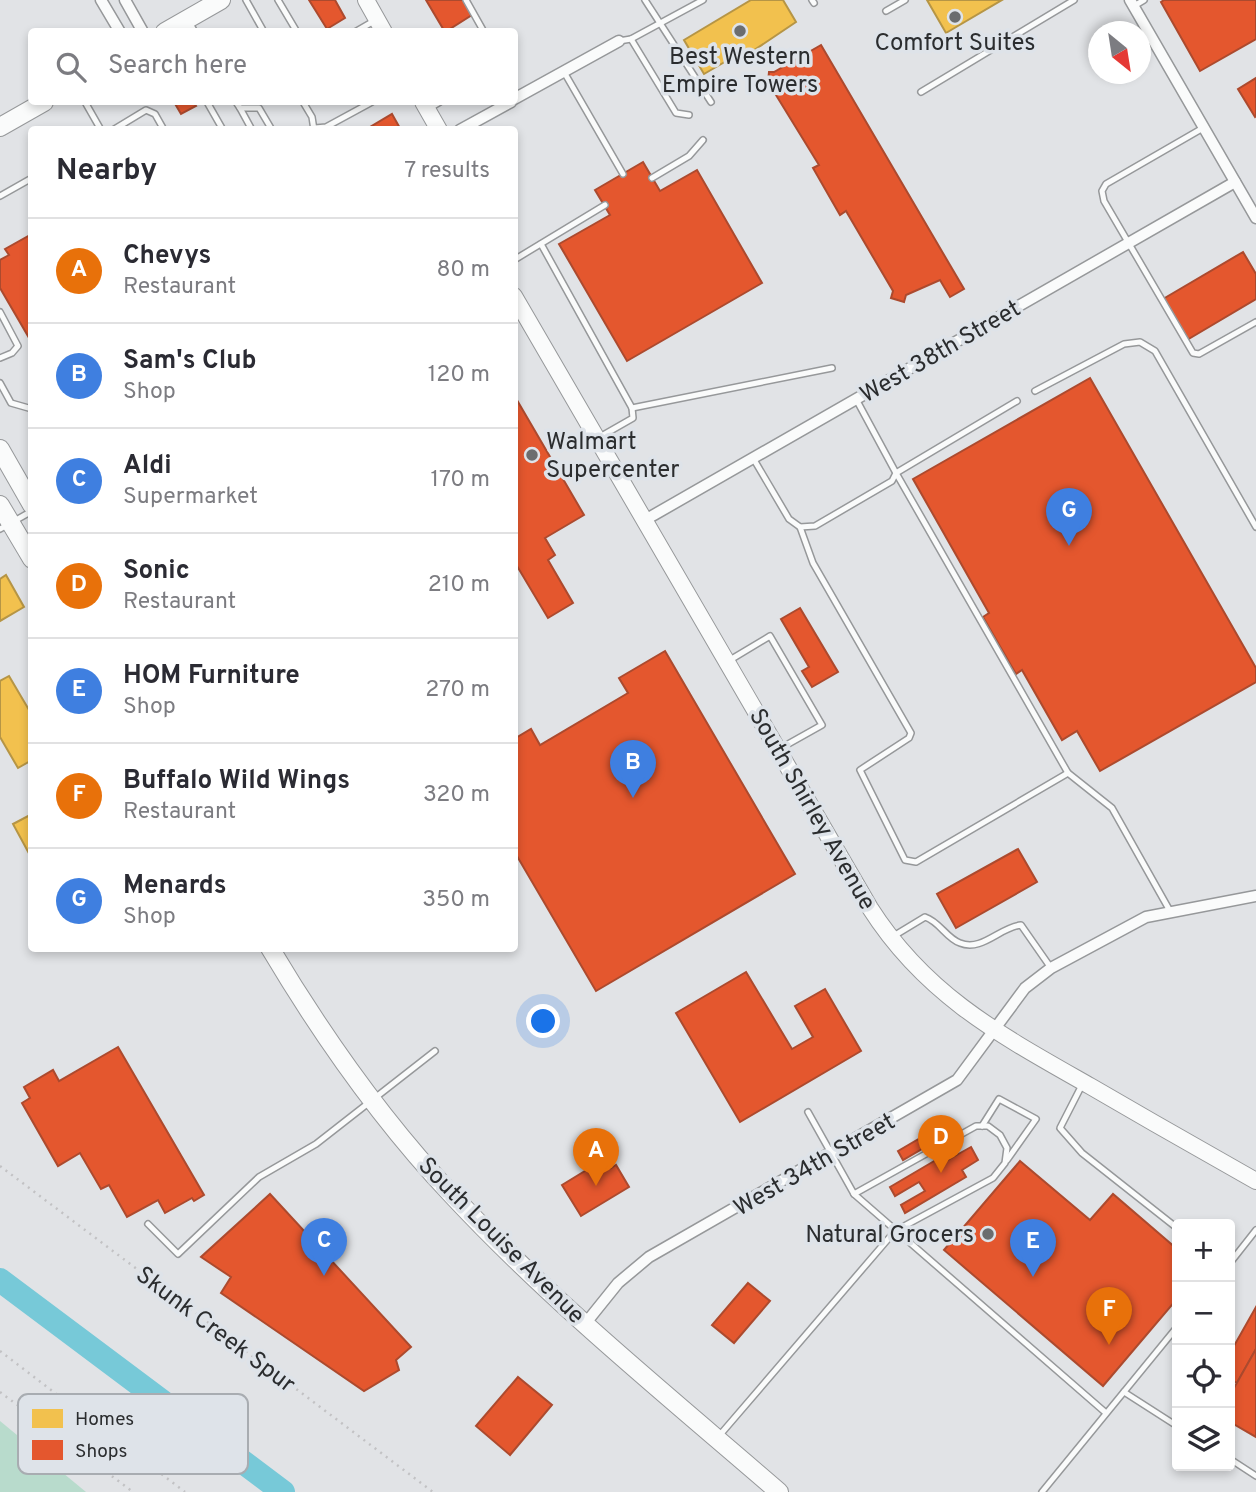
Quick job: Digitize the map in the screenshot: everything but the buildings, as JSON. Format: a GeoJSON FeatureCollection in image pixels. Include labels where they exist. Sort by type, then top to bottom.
{"type":"FeatureCollection","features":[{"type":"Feature","properties":{"kind":"main road"},"geometry":{"type":"LineString","coordinates":[[191,25],[221,0]]}},
{"type":"Feature","properties":{"kind":"main road"},"geometry":{"type":"LineString","coordinates":[[0,127],[39,105]]}},
{"type":"Feature","properties":{"kind":"main road"},"geometry":{"type":"LineString","coordinates":[[0,449],[28,498]]}},
{"type":"Feature","properties":{"kind":"main road"},"geometry":{"type":"LineString","coordinates":[[0,505],[5,526],[28,554]]}},
{"type":"Feature","properties":{"kind":"main road","name":"South Louise Avenue"},"geometry":{"type":"LineString","coordinates":[[272,952],[317,1024],[373,1102],[452,1195],[585,1324],[779,1492]]}},
{"type":"Feature","properties":{"kind":"street"},"geometry":{"type":"LineString","coordinates":[[101,0],[118,28]]}},
{"type":"Feature","properties":{"kind":"street"},"geometry":{"type":"LineString","coordinates":[[125,0],[141,28]]}},
{"type":"Feature","properties":{"kind":"street"},"geometry":{"type":"LineString","coordinates":[[366,0],[380,25]]}},
{"type":"Feature","properties":{"kind":"street"},"geometry":{"type":"LineString","coordinates":[[1136,2],[1256,218]]}},
{"type":"Feature","properties":{"kind":"street"},"geometry":{"type":"LineString","coordinates":[[518,97],[619,41]]}},
{"type":"Feature","properties":{"kind":"street"},"geometry":{"type":"LineString","coordinates":[[430,105],[438,126]]}},
{"type":"Feature","properties":{"kind":"street"},"geometry":{"type":"LineString","coordinates":[[467,126],[504,105]]}},
{"type":"Feature","properties":{"kind":"street","name":"West 38th Street"},"geometry":{"type":"LineString","coordinates":[[645,520],[1235,182]]}},
{"type":"Feature","properties":{"kind":"street","name":"South Shirley Avenue"},"geometry":{"type":"LineString","coordinates":[[518,303],[890,939],[929,982],[992,1030],[1256,1181]]}},
{"type":"Feature","properties":{"kind":"street","name":"West 34th Street"},"geometry":{"type":"LineString","coordinates":[[585,1324],[618,1283],[649,1257],[957,1080],[1025,988],[1051,968],[1146,917],[1256,896]]}},
{"type":"Feature","properties":{"kind":"lane"},"geometry":{"type":"LineString","coordinates":[[246,0],[262,28]]}},
{"type":"Feature","properties":{"kind":"lane"},"geometry":{"type":"LineString","coordinates":[[278,0],[295,28]]}},
{"type":"Feature","properties":{"kind":"lane"},"geometry":{"type":"LineString","coordinates":[[466,0],[482,28]]}},
{"type":"Feature","properties":{"kind":"lane"},"geometry":{"type":"LineString","coordinates":[[645,0],[711,102]]}},
{"type":"Feature","properties":{"kind":"lane"},"geometry":{"type":"LineString","coordinates":[[619,41],[631,39],[703,0]]}},
{"type":"Feature","properties":{"kind":"lane"},"geometry":{"type":"LineString","coordinates":[[886,11],[905,0]]}},
{"type":"Feature","properties":{"kind":"lane"},"geometry":{"type":"LineString","coordinates":[[921,92],[1074,0]]}},
{"type":"Feature","properties":{"kind":"lane"},"geometry":{"type":"LineString","coordinates":[[631,39],[676,113],[689,115]]}},
{"type":"Feature","properties":{"kind":"lane"},"geometry":{"type":"LineString","coordinates":[[564,72],[622,174]]}},
{"type":"Feature","properties":{"kind":"lane"},"geometry":{"type":"LineString","coordinates":[[87,105],[99,126]]}},
{"type":"Feature","properties":{"kind":"lane"},"geometry":{"type":"LineString","coordinates":[[209,105],[221,126]]}},
{"type":"Feature","properties":{"kind":"lane"},"geometry":{"type":"LineString","coordinates":[[238,105],[250,126]]}},
{"type":"Feature","properties":{"kind":"lane"},"geometry":{"type":"LineString","coordinates":[[238,105],[259,108],[270,126]]}},
{"type":"Feature","properties":{"kind":"lane"},"geometry":{"type":"LineString","coordinates":[[304,105],[313,126]]}},
{"type":"Feature","properties":{"kind":"lane"},"geometry":{"type":"LineString","coordinates":[[324,126],[366,105]]}},
{"type":"Feature","properties":{"kind":"lane"},"geometry":{"type":"LineString","coordinates":[[120,126],[146,110],[155,114],[162,126]]}},
{"type":"Feature","properties":{"kind":"lane"},"geometry":{"type":"LineString","coordinates":[[1204,127],[1106,184],[1102,191],[1104,201],[1131,242],[1193,353],[1199,354],[1256,322]]}},
{"type":"Feature","properties":{"kind":"lane"},"geometry":{"type":"LineString","coordinates":[[652,178],[689,156],[703,139]]}},
{"type":"Feature","properties":{"kind":"lane"},"geometry":{"type":"LineString","coordinates":[[0,196],[28,179]]}},
{"type":"Feature","properties":{"kind":"lane"},"geometry":{"type":"LineString","coordinates":[[518,258],[605,205]]}},
{"type":"Feature","properties":{"kind":"lane"},"geometry":{"type":"LineString","coordinates":[[541,244],[632,408],[633,418],[598,438]]}},
{"type":"Feature","properties":{"kind":"lane"},"geometry":{"type":"LineString","coordinates":[[0,312],[18,346],[12,353],[0,358]]}},
{"type":"Feature","properties":{"kind":"lane"},"geometry":{"type":"LineString","coordinates":[[1035,391],[1124,344],[1140,342],[1148,346],[1155,351],[1256,527]]}},
{"type":"Feature","properties":{"kind":"lane"},"geometry":{"type":"LineString","coordinates":[[632,408],[832,368]]}},
{"type":"Feature","properties":{"kind":"lane"},"geometry":{"type":"LineString","coordinates":[[0,383],[11,403],[28,408]]}},
{"type":"Feature","properties":{"kind":"lane"},"geometry":{"type":"LineString","coordinates":[[856,399],[1068,773],[1112,808],[1170,911]]}},
{"type":"Feature","properties":{"kind":"lane"},"geometry":{"type":"LineString","coordinates":[[800,527],[815,526],[892,481],[896,473],[1017,401]]}},
{"type":"Feature","properties":{"kind":"lane"},"geometry":{"type":"LineString","coordinates":[[753,458],[789,519],[800,527],[813,563],[911,733],[909,738],[860,770],[905,860],[916,862],[1068,773]]}},
{"type":"Feature","properties":{"kind":"lane"},"geometry":{"type":"LineString","coordinates":[[5,526],[28,513]]}},
{"type":"Feature","properties":{"kind":"lane"},"geometry":{"type":"LineString","coordinates":[[727,661],[770,636],[783,658],[822,725],[779,750]]}},
{"type":"Feature","properties":{"kind":"lane"},"geometry":{"type":"LineString","coordinates":[[890,939],[925,917],[935,922],[955,941],[970,946],[1021,925],[1051,968]]}},
{"type":"Feature","properties":{"kind":"lane"},"geometry":{"type":"LineString","coordinates":[[148,1224],[178,1254],[259,1177],[316,1144],[435,1051]]}},
{"type":"Feature","properties":{"kind":"lane"},"geometry":{"type":"LineString","coordinates":[[1083,1082],[1060,1128],[1082,1153],[1172,1224]]}},
{"type":"Feature","properties":{"kind":"lane"},"geometry":{"type":"LineString","coordinates":[[717,1438],[895,1231],[993,1178],[1036,1119],[999,1099],[982,1126]]}},
{"type":"Feature","properties":{"kind":"lane"},"geometry":{"type":"LineString","coordinates":[[808,1112],[854,1194],[1107,1413]]}},
{"type":"Feature","properties":{"kind":"lane"},"geometry":{"type":"LineString","coordinates":[[854,1194],[976,1126],[982,1126],[1000,1135],[1007,1148],[1005,1163]]}},
{"type":"Feature","properties":{"kind":"lane"},"geometry":{"type":"LineString","coordinates":[[1235,1258],[1253,1239],[1256,1230]]}},
{"type":"Feature","properties":{"kind":"lane"},"geometry":{"type":"LineString","coordinates":[[1042,1492],[1172,1333]]}},
{"type":"Feature","properties":{"kind":"lane"},"geometry":{"type":"LineString","coordinates":[[1124,1392],[1172,1423]]}},
{"type":"Feature","properties":{"kind":"lane"},"geometry":{"type":"LineString","coordinates":[[1235,1462],[1256,1476]]}},
{"type":"Feature","properties":{"kind":"path","name":"Skunk Creek Spur"},"geometry":{"type":"LineString","coordinates":[[0,1166],[433,1492]]}},
{"type":"Feature","properties":{"kind":"path"},"geometry":{"type":"LineString","coordinates":[[0,1351],[56,1394]]}},
{"type":"Feature","properties":{"kind":"path"},"geometry":{"type":"LineString","coordinates":[[0,1392],[18,1406]]}},
{"type":"Feature","properties":{"kind":"path"},"geometry":{"type":"LineString","coordinates":[[109,1474],[133,1492]]}},
{"type":"Feature","properties":{"kind":"path"},"geometry":{"type":"LineString","coordinates":[[161,1474],[185,1492]]}},
{"type":"Feature","properties":{"kind":"green space"},"geometry":{"type":"Polygon","coordinates":[[[0,1421],[18,1436],[18,1474],[64,1474],[86,1492],[0,1492],[0,1421]]]}},
{"type":"Feature","properties":{"kind":"waterway"},"geometry":{"type":"LineString","coordinates":[[0,1280],[152,1394]]}},
{"type":"Feature","properties":{"kind":"waterway"},"geometry":{"type":"LineString","coordinates":[[248,1466],[283,1492]]}},
{"type":"Feature","properties":{"kind":"place","name":"Comfort Suites"},"geometry":{"type":"Point","coordinates":[955,17]}},
{"type":"Feature","properties":{"kind":"place","name":"Best Western Empire Towers"},"geometry":{"type":"Point","coordinates":[740,31]}},
{"type":"Feature","properties":{"kind":"place","name":"Walmart Supercenter"},"geometry":{"type":"Point","coordinates":[532,455]}},
{"type":"Feature","properties":{"kind":"place","name":"Menards"},"geometry":{"type":"Point","coordinates":[1069,546]}},
{"type":"Feature","properties":{"kind":"place","name":"Sam's Club"},"geometry":{"type":"Point","coordinates":[633,798]}},
{"type":"Feature","properties":{"kind":"place","name":"Sonic"},"geometry":{"type":"Point","coordinates":[941,1173]}},
{"type":"Feature","properties":{"kind":"place","name":"Chevys"},"geometry":{"type":"Point","coordinates":[596,1186]}},
{"type":"Feature","properties":{"kind":"place","name":"Natural Grocers"},"geometry":{"type":"Point","coordinates":[988,1234]}},
{"type":"Feature","properties":{"kind":"place","name":"Aldi"},"geometry":{"type":"Point","coordinates":[324,1276]}},
{"type":"Feature","properties":{"kind":"place","name":"HOM Furniture"},"geometry":{"type":"Point","coordinates":[1033,1277]}},
{"type":"Feature","properties":{"kind":"place","name":"Buffalo Wild Wings"},"geometry":{"type":"Point","coordinates":[1109,1345]}}]}
